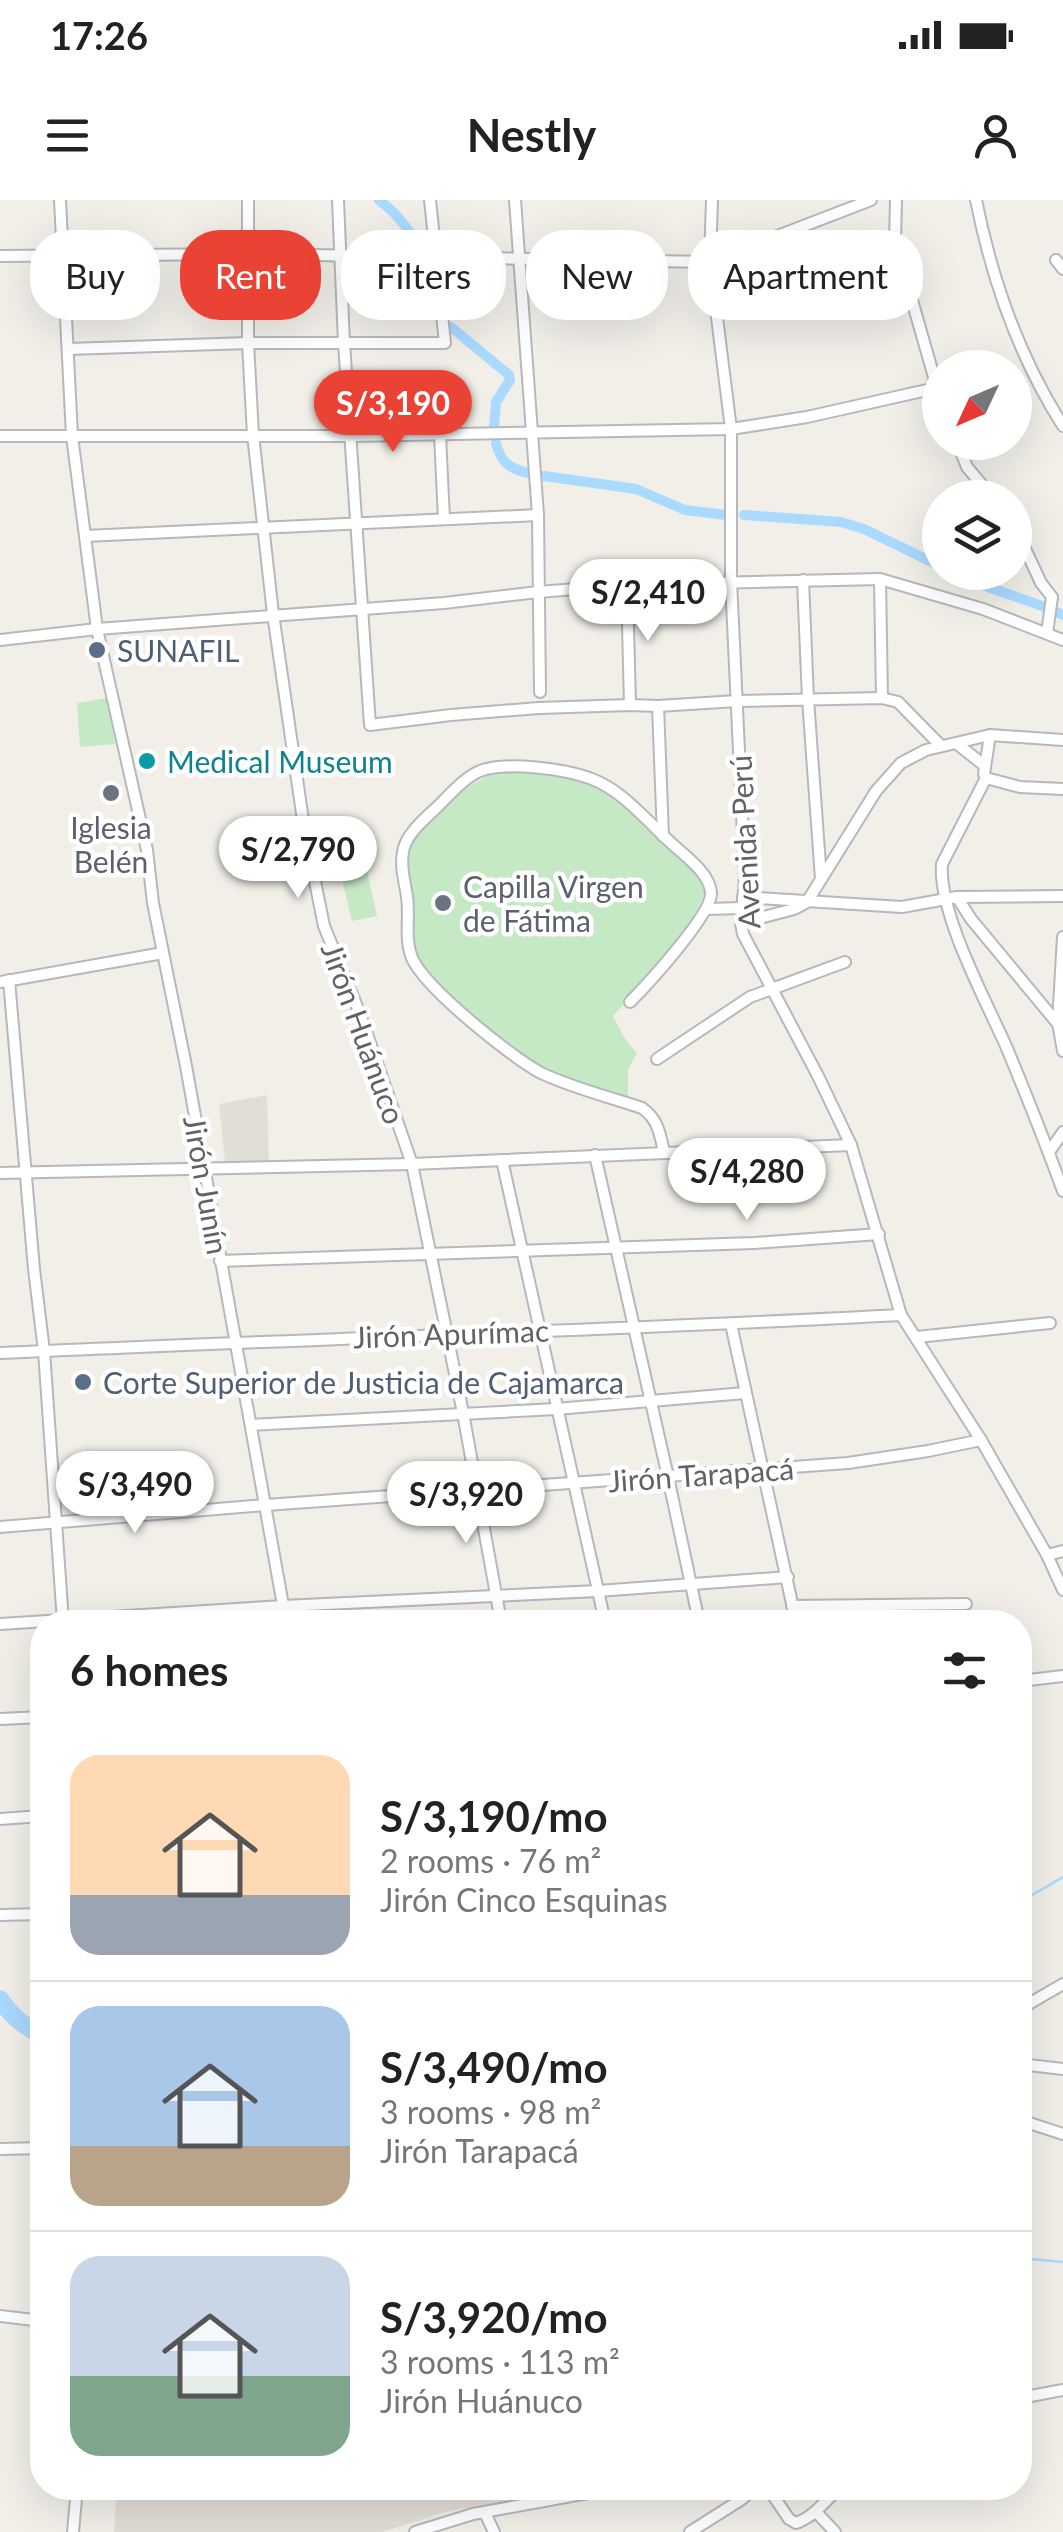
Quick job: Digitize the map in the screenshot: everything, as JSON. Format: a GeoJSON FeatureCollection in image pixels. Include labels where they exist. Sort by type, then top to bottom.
{"type":"FeatureCollection","features":[{"type":"Feature","properties":{"kind":"street","name":"Jirón Junín"},"geometry":{"type":"LineString","coordinates":[[60,200],[61,230]]}},
{"type":"Feature","properties":{"kind":"street","name":"Jirón Huánuco"},"geometry":{"type":"LineString","coordinates":[[248,200],[249,230]]}},
{"type":"Feature","properties":{"kind":"street"},"geometry":{"type":"LineString","coordinates":[[338,200],[370,726],[450,715],[630,705],[882,698],[898,702],[942,746]]}},
{"type":"Feature","properties":{"kind":"street"},"geometry":{"type":"LineString","coordinates":[[430,200],[433,230]]}},
{"type":"Feature","properties":{"kind":"street"},"geometry":{"type":"LineString","coordinates":[[515,200],[538,515],[540,692]]}},
{"type":"Feature","properties":{"kind":"street","name":"Avenida Perú"},"geometry":{"type":"LineString","coordinates":[[711,230],[712,200]]}},
{"type":"Feature","properties":{"kind":"street"},"geometry":{"type":"LineString","coordinates":[[786,230],[834,208],[871,200]]}},
{"type":"Feature","properties":{"kind":"street"},"geometry":{"type":"LineString","coordinates":[[896,200],[894,241],[926,350]]}},
{"type":"Feature","properties":{"kind":"street"},"geometry":{"type":"LineString","coordinates":[[976,200],[1011,324],[1063,426]]}},
{"type":"Feature","properties":{"kind":"street"},"geometry":{"type":"LineString","coordinates":[[0,256],[30,256]]}},
{"type":"Feature","properties":{"kind":"street"},"geometry":{"type":"LineString","coordinates":[[321,256],[340,256]]}},
{"type":"Feature","properties":{"kind":"street"},"geometry":{"type":"LineString","coordinates":[[506,258],[688,262]]}},
{"type":"Feature","properties":{"kind":"street","name":"Jirón Junín"},"geometry":{"type":"LineString","coordinates":[[66,320],[72,436],[97,629],[147,850],[162,953],[186,1066],[283,1610]]}},
{"type":"Feature","properties":{"kind":"street","name":"Jirón Huánuco"},"geometry":{"type":"LineString","coordinates":[[248,320],[262,526],[304,827],[324,926],[360,1014],[412,1164],[463,1413],[498,1610]]}},
{"type":"Feature","properties":{"kind":"street"},"geometry":{"type":"LineString","coordinates":[[68,349],[445,342],[443,320]]}},
{"type":"Feature","properties":{"kind":"street","name":"Avenida Perú"},"geometry":{"type":"LineString","coordinates":[[717,320],[731,429],[731,581],[745,878],[743,934],[850,1145],[901,1314],[981,1440],[1063,1590]]}},
{"type":"Feature","properties":{"kind":"street"},"geometry":{"type":"LineString","coordinates":[[0,436],[350,436],[731,429],[922,396]]}},
{"type":"Feature","properties":{"kind":"street"},"geometry":{"type":"LineString","coordinates":[[440,435],[444,519]]}},
{"type":"Feature","properties":{"kind":"street"},"geometry":{"type":"LineString","coordinates":[[84,536],[538,515]]}},
{"type":"Feature","properties":{"kind":"street"},"geometry":{"type":"LineString","coordinates":[[1032,563],[1056,602],[1048,630]]}},
{"type":"Feature","properties":{"kind":"street"},"geometry":{"type":"LineString","coordinates":[[803,580],[821,880]]}},
{"type":"Feature","properties":{"kind":"street"},"geometry":{"type":"LineString","coordinates":[[0,640],[627,585],[803,580],[880,580],[1048,630],[1063,640]]}},
{"type":"Feature","properties":{"kind":"street"},"geometry":{"type":"LineString","coordinates":[[880,580],[882,698]]}},
{"type":"Feature","properties":{"kind":"street"},"geometry":{"type":"LineString","coordinates":[[627,585],[630,705]]}},
{"type":"Feature","properties":{"kind":"street"},"geometry":{"type":"LineString","coordinates":[[658,706],[664,836]]}},
{"type":"Feature","properties":{"kind":"street"},"geometry":{"type":"LineString","coordinates":[[990,735],[986,772],[942,864],[941,879],[951,897],[1061,1026]]}},
{"type":"Feature","properties":{"kind":"street"},"geometry":{"type":"LineString","coordinates":[[741,923],[806,902],[876,791],[901,763],[926,750],[990,735],[1063,740]]}},
{"type":"Feature","properties":{"kind":"street"},"geometry":{"type":"LineString","coordinates":[[956,743],[986,772],[1020,787],[1063,789]]}},
{"type":"Feature","properties":{"kind":"street"},"geometry":{"type":"LineString","coordinates":[[630,1002],[656,976],[707,908],[711,893],[704,874],[619,794],[596,780],[568,772],[506,767],[480,771],[420,823],[403,848],[402,869],[412,958],[432,986],[478,1028],[537,1070],[650,1113],[664,1152]]}},
{"type":"Feature","properties":{"kind":"street"},"geometry":{"type":"LineString","coordinates":[[707,908],[806,902],[902,907],[951,897],[1063,896]]}},
{"type":"Feature","properties":{"kind":"street"},"geometry":{"type":"LineString","coordinates":[[951,897],[955,929],[1063,1191]]}},
{"type":"Feature","properties":{"kind":"street"},"geometry":{"type":"LineString","coordinates":[[1063,936],[1063,1051]]}},
{"type":"Feature","properties":{"kind":"street"},"geometry":{"type":"LineString","coordinates":[[62,1610],[44,1351],[4,981],[162,953]]}},
{"type":"Feature","properties":{"kind":"street"},"geometry":{"type":"LineString","coordinates":[[657,1058],[730,1009],[772,988],[845,962]]}},
{"type":"Feature","properties":{"kind":"street"},"geometry":{"type":"LineString","coordinates":[[1049,1152],[1063,1132]]}},
{"type":"Feature","properties":{"kind":"street"},"geometry":{"type":"LineString","coordinates":[[0,1173],[412,1164],[850,1145]]}},
{"type":"Feature","properties":{"kind":"street"},"geometry":{"type":"LineString","coordinates":[[595,1155],[696,1610]]}},
{"type":"Feature","properties":{"kind":"street"},"geometry":{"type":"LineString","coordinates":[[502,1160],[602,1610]]}},
{"type":"Feature","properties":{"kind":"street"},"geometry":{"type":"LineString","coordinates":[[220,1261],[754,1243],[879,1234]]}},
{"type":"Feature","properties":{"kind":"street","name":"Jirón Apurímac"},"geometry":{"type":"LineString","coordinates":[[0,1353],[901,1314]]}},
{"type":"Feature","properties":{"kind":"street"},"geometry":{"type":"LineString","coordinates":[[917,1338],[1050,1323]]}},
{"type":"Feature","properties":{"kind":"street"},"geometry":{"type":"LineString","coordinates":[[730,1324],[793,1610]]}},
{"type":"Feature","properties":{"kind":"street"},"geometry":{"type":"LineString","coordinates":[[250,1426],[556,1409],[745,1393]]}},
{"type":"Feature","properties":{"kind":"street","name":"Jirón Tarapacá"},"geometry":{"type":"LineString","coordinates":[[0,1527],[848,1463],[981,1440]]}},
{"type":"Feature","properties":{"kind":"street"},"geometry":{"type":"LineString","coordinates":[[1047,1555],[1063,1550]]}},
{"type":"Feature","properties":{"kind":"street"},"geometry":{"type":"LineString","coordinates":[[227,1610],[788,1577]]}},
{"type":"Feature","properties":{"kind":"street"},"geometry":{"type":"LineString","coordinates":[[792,1606],[966,1604]]}},
{"type":"Feature","properties":{"kind":"street"},"geometry":{"type":"LineString","coordinates":[[0,1624],[30,1623]]}},
{"type":"Feature","properties":{"kind":"street"},"geometry":{"type":"LineString","coordinates":[[1032,1680],[1063,1676]]}},
{"type":"Feature","properties":{"kind":"street"},"geometry":{"type":"LineString","coordinates":[[0,1718],[30,1717]]}},
{"type":"Feature","properties":{"kind":"street"},"geometry":{"type":"LineString","coordinates":[[0,1818],[30,1817]]}},
{"type":"Feature","properties":{"kind":"street"},"geometry":{"type":"LineString","coordinates":[[0,1915],[30,1914]]}},
{"type":"Feature","properties":{"kind":"street"},"geometry":{"type":"LineString","coordinates":[[1032,2002],[1063,1984]]}},
{"type":"Feature","properties":{"kind":"street"},"geometry":{"type":"LineString","coordinates":[[1032,2065],[1063,2069]]}},
{"type":"Feature","properties":{"kind":"street"},"geometry":{"type":"LineString","coordinates":[[1032,2124],[1063,2134]]}},
{"type":"Feature","properties":{"kind":"street"},"geometry":{"type":"LineString","coordinates":[[0,2148],[30,2148]]}},
{"type":"Feature","properties":{"kind":"street"},"geometry":{"type":"LineString","coordinates":[[0,2316],[30,2320]]}},
{"type":"Feature","properties":{"kind":"street"},"geometry":{"type":"LineString","coordinates":[[1032,2396],[1063,2390]]}},
{"type":"Feature","properties":{"kind":"street"},"geometry":{"type":"LineString","coordinates":[[72,2532],[75,2500]]}},
{"type":"Feature","properties":{"kind":"street"},"geometry":{"type":"LineString","coordinates":[[415,2532],[552,2500]]}},
{"type":"Feature","properties":{"kind":"street"},"geometry":{"type":"LineString","coordinates":[[690,2532],[740,2500]]}},
{"type":"Feature","properties":{"kind":"street"},"geometry":{"type":"LineString","coordinates":[[776,2500],[796,2523],[828,2500]]}},
{"type":"Feature","properties":{"kind":"street"},"geometry":{"type":"LineString","coordinates":[[816,2512],[835,2532]]}},
{"type":"Feature","properties":{"kind":"street"},"geometry":{"type":"LineString","coordinates":[[484,2513],[494,2532]]}},
{"type":"Feature","properties":{"kind":"shaded area"},"geometry":{"type":"Polygon","coordinates":[[[267,1095],[269,1162],[225,1161],[219,1104],[267,1095]]]}},
{"type":"Feature","properties":{"kind":"shaded area"},"geometry":{"type":"Polygon","coordinates":[[[116,2500],[510,2500],[445,2512],[383,2532],[114,2532],[116,2500]]]}},
{"type":"Feature","properties":{"kind":"green space"},"geometry":{"type":"Polygon","coordinates":[[[107,698],[115,744],[80,747],[77,703],[107,698]]]}},
{"type":"Feature","properties":{"kind":"green space"},"geometry":{"type":"Polygon","coordinates":[[[506,771],[563,775],[595,783],[642,821],[700,879],[705,893],[687,927],[613,1016],[637,1053],[628,1069],[628,1099],[540,1067],[434,984],[416,956],[409,845],[462,790],[489,775],[506,771]]]}},
{"type":"Feature","properties":{"kind":"green space"},"geometry":{"type":"Polygon","coordinates":[[[364,858],[377,916],[352,921],[338,863],[364,858]]]}},
{"type":"Feature","properties":{"kind":"waterway"},"geometry":{"type":"LineString","coordinates":[[379,200],[408,230]]}},
{"type":"Feature","properties":{"kind":"waterway"},"geometry":{"type":"LineString","coordinates":[[451,327],[509,375],[510,380],[496,402],[494,427]]}},
{"type":"Feature","properties":{"kind":"waterway"},"geometry":{"type":"LineString","coordinates":[[496,443],[506,463],[528,473]]}},
{"type":"Feature","properties":{"kind":"waterway"},"geometry":{"type":"LineString","coordinates":[[544,476],[636,489],[685,510],[726,515]]}},
{"type":"Feature","properties":{"kind":"waterway"},"geometry":{"type":"LineString","coordinates":[[744,515],[841,522],[922,557]]}},
{"type":"Feature","properties":{"kind":"waterway"},"geometry":{"type":"LineString","coordinates":[[998,590],[1063,615]]}},
{"type":"Feature","properties":{"kind":"waterway"},"geometry":{"type":"LineString","coordinates":[[1032,1895],[1063,1877]]}},
{"type":"Feature","properties":{"kind":"waterway"},"geometry":{"type":"LineString","coordinates":[[0,1999],[30,2029]]}},
{"type":"Feature","properties":{"kind":"waterway"},"geometry":{"type":"LineString","coordinates":[[1032,2259],[1063,2262]]}},
{"type":"Feature","properties":{"kind":"place","name":"SUNAFIL"},"geometry":{"type":"Point","coordinates":[97,650]}},
{"type":"Feature","properties":{"kind":"place","name":"Medical Museum"},"geometry":{"type":"Point","coordinates":[147,761]}},
{"type":"Feature","properties":{"kind":"place","name":"Iglesia Belén"},"geometry":{"type":"Point","coordinates":[111,793]}},
{"type":"Feature","properties":{"kind":"place","name":"Capilla Virgen de Fátima"},"geometry":{"type":"Point","coordinates":[443,903]}},
{"type":"Feature","properties":{"kind":"place","name":"Corte Superior de Justicia de Cajamarca"},"geometry":{"type":"Point","coordinates":[83,1382]}}]}
